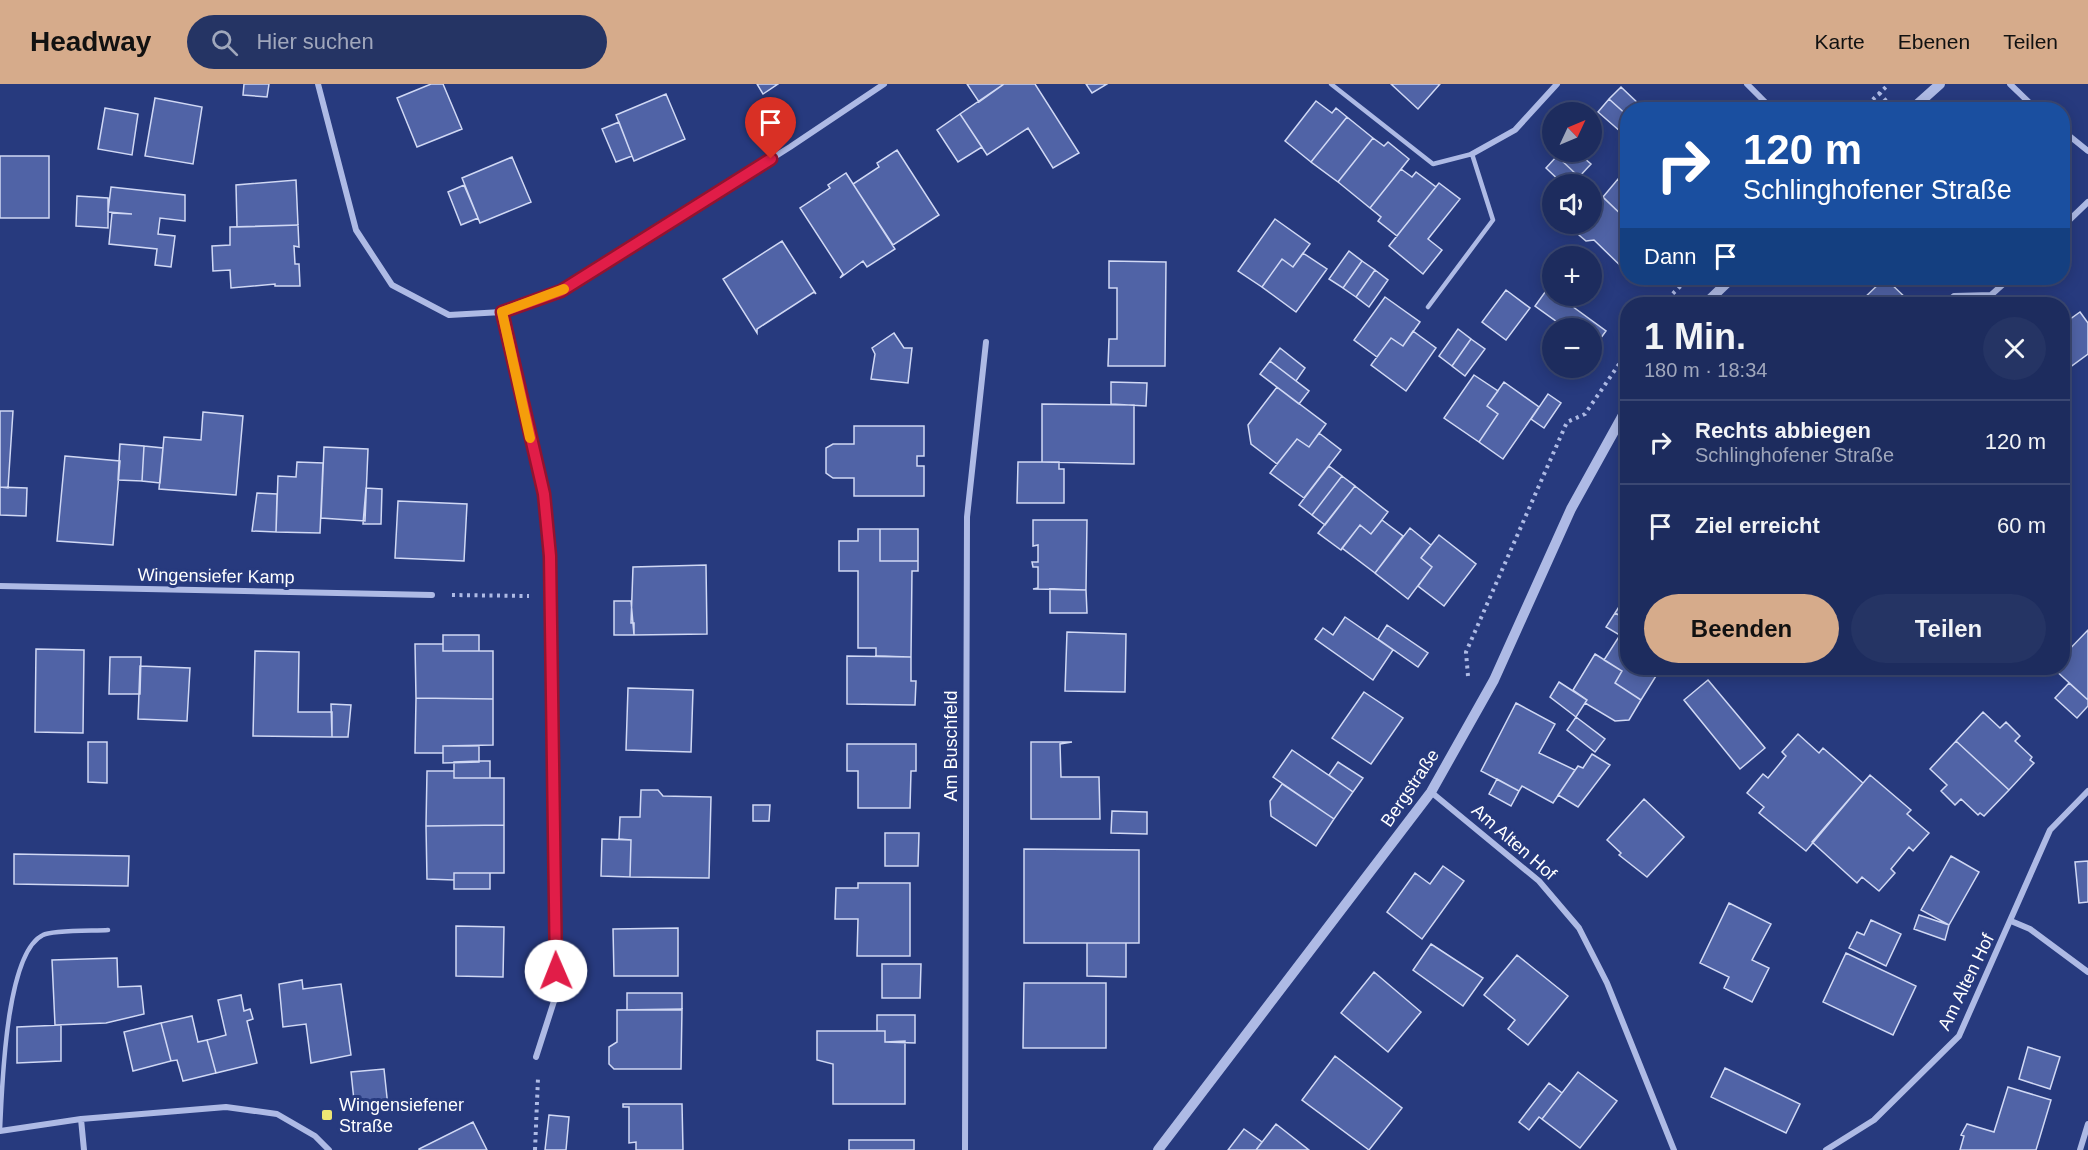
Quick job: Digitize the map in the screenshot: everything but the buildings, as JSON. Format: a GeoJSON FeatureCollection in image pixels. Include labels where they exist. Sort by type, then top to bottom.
{"type":"FeatureCollection","features":[{"type":"Feature","properties":{"kind":"street"},"geometry":{"type":"LineString","coordinates":[[318,84],[356,230],[392,285],[448,315],[502,312],[561,291],[790,147],[884,84]]}},
{"type":"Feature","properties":{"kind":"street"},"geometry":{"type":"LineString","coordinates":[[1472,154],[1515,130],[1557,84]]}},
{"type":"Feature","properties":{"kind":"street"},"geometry":{"type":"LineString","coordinates":[[1747,84],[1765,102]]}},
{"type":"Feature","properties":{"kind":"street"},"geometry":{"type":"LineString","coordinates":[[1920,102],[1940,84]]}},
{"type":"Feature","properties":{"kind":"street"},"geometry":{"type":"LineString","coordinates":[[2010,84],[2029,102]]}},
{"type":"Feature","properties":{"kind":"street"},"geometry":{"type":"LineString","coordinates":[[2070,136],[2088,151]]}},
{"type":"Feature","properties":{"kind":"street"},"geometry":{"type":"LineString","coordinates":[[2070,219],[2088,202]]}},
{"type":"Feature","properties":{"kind":"street"},"geometry":{"type":"LineString","coordinates":[[1712,297],[1725,285]]}},
{"type":"Feature","properties":{"kind":"street"},"geometry":{"type":"LineString","coordinates":[[1953,297],[1991,295],[2002,285]]}},
{"type":"Feature","properties":{"kind":"street"},"geometry":{"type":"LineString","coordinates":[[502,312],[544,494],[550,597],[556,995],[536,1057]]}},
{"type":"Feature","properties":{"kind":"street","name":"Am Buschfeld"},"geometry":{"type":"LineString","coordinates":[[965,1150],[967,517],[986,342]]}},
{"type":"Feature","properties":{"kind":"street","name":"Bergstraße"},"geometry":{"type":"LineString","coordinates":[[1158,1150],[1431,792],[1494,680],[1571,509],[1620,420]]}},
{"type":"Feature","properties":{"kind":"street","name":"Wingensiefer Kamp"},"geometry":{"type":"LineString","coordinates":[[0,586],[432,595]]}},
{"type":"Feature","properties":{"kind":"street","name":"Am Alten Hof"},"geometry":{"type":"LineString","coordinates":[[1826,1150],[1874,1120],[1959,1036],[2050,830],[2088,791]]}},
{"type":"Feature","properties":{"kind":"street","name":"Am Alten Hof"},"geometry":{"type":"LineString","coordinates":[[1431,792],[1539,880],[1579,928],[1607,983],[1674,1150]]}},
{"type":"Feature","properties":{"kind":"street"},"geometry":{"type":"LineString","coordinates":[[2011,921],[2030,929],[2088,972]]}},
{"type":"Feature","properties":{"kind":"street"},"geometry":{"type":"LineString","coordinates":[[0,1131],[81,1119],[226,1107],[277,1114],[315,1136],[329,1150]]}},
{"type":"Feature","properties":{"kind":"street"},"geometry":{"type":"LineString","coordinates":[[81,1119],[84,1150]]}},
{"type":"Feature","properties":{"kind":"street"},"geometry":{"type":"LineString","coordinates":[[2080,1150],[2088,1124]]}},
{"type":"Feature","properties":{"kind":"lane"},"geometry":{"type":"LineString","coordinates":[[1331,84],[1433,164],[1472,154],[1493,220],[1428,307]]}},
{"type":"Feature","properties":{"kind":"lane"},"geometry":{"type":"LineString","coordinates":[[0,1131],[3,1062],[13,994],[26,951],[43,935],[108,930]]}},
{"type":"Feature","properties":{"kind":"path"},"geometry":{"type":"LineString","coordinates":[[1870,102],[1889,84]]}},
{"type":"Feature","properties":{"kind":"path"},"geometry":{"type":"LineString","coordinates":[[1669,297],[1682,285]]}},
{"type":"Feature","properties":{"kind":"path"},"geometry":{"type":"LineString","coordinates":[[1468,681],[1466,652],[1567,422],[1585,414],[1620,363]]}},
{"type":"Feature","properties":{"kind":"path"},"geometry":{"type":"LineString","coordinates":[[432,595],[550,597]]}},
{"type":"Feature","properties":{"kind":"path"},"geometry":{"type":"LineString","coordinates":[[535,1150],[540,1088],[536,1057]]}},
{"type":"Feature","properties":{"kind":"slow traffic"},"geometry":{"type":"LineString","coordinates":[[530,438],[502,312],[564,289]]}},
{"type":"Feature","properties":{"kind":"place","name":"Wingensiefener Straße"},"geometry":{"type":"Point","coordinates":[327,1115]}},
{"type":"Feature","properties":{"kind":"route"},"geometry":{"type":"LineString","coordinates":[[556,971],[550,556],[544,494],[502,312],[561,291],[771,159]]}}]}
